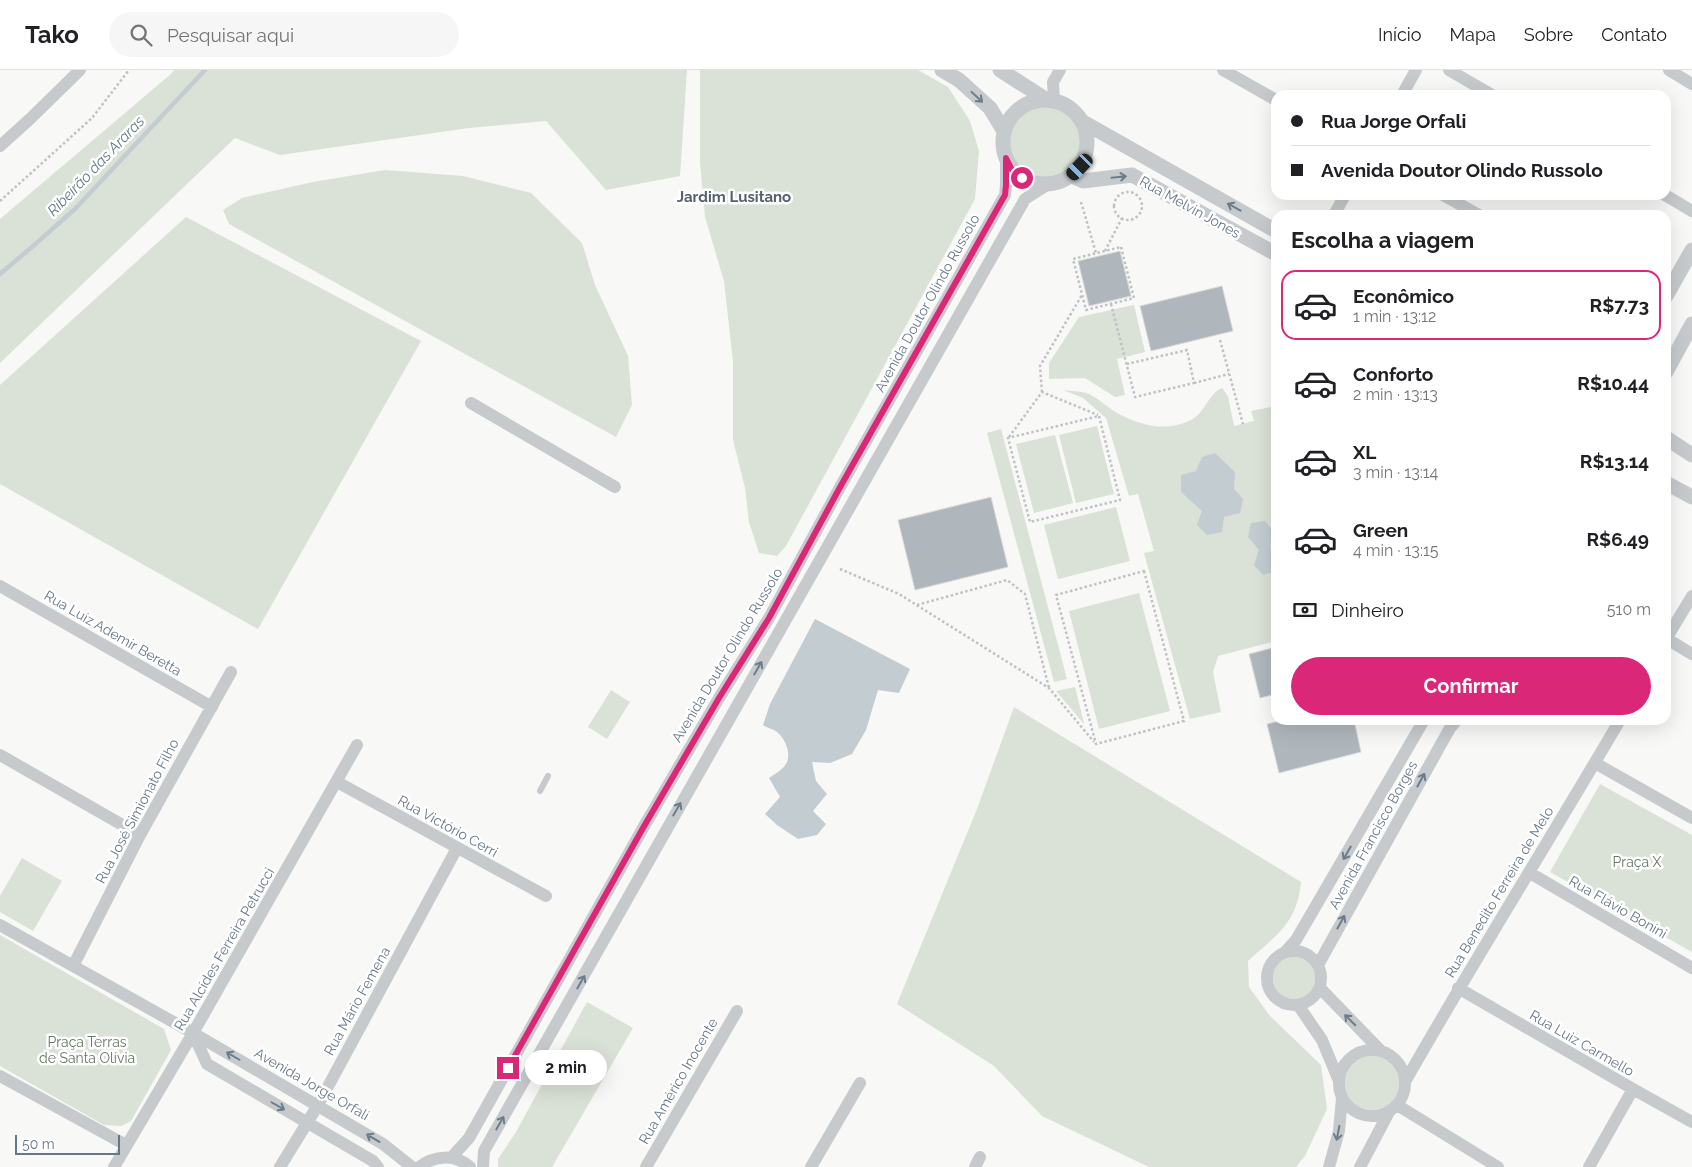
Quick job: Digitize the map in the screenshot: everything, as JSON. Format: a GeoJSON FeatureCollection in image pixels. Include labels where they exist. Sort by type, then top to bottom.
{"type":"FeatureCollection","features":[{"type":"Feature","properties":{"kind":"street"},"geometry":{"type":"LineString","coordinates":[[0,146],[80,70]]}},
{"type":"Feature","properties":{"kind":"street"},"geometry":{"type":"LineString","coordinates":[[942,70],[959,80],[990,108],[1004,131]]}},
{"type":"Feature","properties":{"kind":"street"},"geometry":{"type":"LineString","coordinates":[[1000,70],[1051,100],[1066,105],[1083,122],[1087,133],[1086,157],[1072,176],[1060,182],[1047,185],[1034,184],[1012,170],[1006,158],[1003,145],[1004,131],[1010,118],[1020,108],[1033,102],[1051,100]]}},
{"type":"Feature","properties":{"kind":"street"},"geometry":{"type":"LineString","coordinates":[[1051,100],[1053,82],[1060,70]]}},
{"type":"Feature","properties":{"kind":"street"},"geometry":{"type":"LineString","coordinates":[[1223,70],[1271,97]]}},
{"type":"Feature","properties":{"kind":"street"},"geometry":{"type":"LineString","coordinates":[[1405,90],[1416,70]]}},
{"type":"Feature","properties":{"kind":"street"},"geometry":{"type":"LineString","coordinates":[[1449,70],[1483,90]]}},
{"type":"Feature","properties":{"kind":"street"},"geometry":{"type":"LineString","coordinates":[[1669,70],[1692,84]]}},
{"type":"Feature","properties":{"kind":"street","name":"Rua Melvin Jones"},"geometry":{"type":"LineString","coordinates":[[1083,122],[1271,228]]}},
{"type":"Feature","properties":{"kind":"street","name":"Avenida Doutor Olindo Russolo"},"geometry":{"type":"LineString","coordinates":[[451,1158],[469,1138],[643,828],[719,698],[769,618],[839,489],[1005,195],[1006,158]]}},
{"type":"Feature","properties":{"kind":"street","name":"Rua Melvin Jones"},"geometry":{"type":"LineString","coordinates":[[1072,176],[1083,181],[1132,175],[1271,251]]}},
{"type":"Feature","properties":{"kind":"street"},"geometry":{"type":"LineString","coordinates":[[482,1167],[484,1151],[1025,200],[1047,185]]}},
{"type":"Feature","properties":{"kind":"street"},"geometry":{"type":"LineString","coordinates":[[1671,199],[1692,211]]}},
{"type":"Feature","properties":{"kind":"street"},"geometry":{"type":"LineString","coordinates":[[1452,200],[1470,210]]}},
{"type":"Feature","properties":{"kind":"street"},"geometry":{"type":"LineString","coordinates":[[1671,287],[1692,250]]}},
{"type":"Feature","properties":{"kind":"street"},"geometry":{"type":"LineString","coordinates":[[1671,363],[1692,324]]}},
{"type":"Feature","properties":{"kind":"street"},"geometry":{"type":"LineString","coordinates":[[471,402],[615,488]]}},
{"type":"Feature","properties":{"kind":"street"},"geometry":{"type":"LineString","coordinates":[[1671,441],[1692,455]]}},
{"type":"Feature","properties":{"kind":"street"},"geometry":{"type":"LineString","coordinates":[[1671,486],[1692,497]]}},
{"type":"Feature","properties":{"kind":"street","name":"Rua Luiz Ademir Beretta"},"geometry":{"type":"LineString","coordinates":[[0,586],[212,706]]}},
{"type":"Feature","properties":{"kind":"street"},"geometry":{"type":"LineString","coordinates":[[1671,631],[1692,596]]}},
{"type":"Feature","properties":{"kind":"street"},"geometry":{"type":"LineString","coordinates":[[1671,642],[1692,654]]}},
{"type":"Feature","properties":{"kind":"street","name":"Rua José Simionato Filho"},"geometry":{"type":"LineString","coordinates":[[73,966],[140,835],[232,672]]}},
{"type":"Feature","properties":{"kind":"street"},"geometry":{"type":"LineString","coordinates":[[719,698],[735,708]]}},
{"type":"Feature","properties":{"kind":"street","name":"Avenida Francisco Borges"},"geometry":{"type":"LineString","coordinates":[[1285,952],[1296,940],[1421,725]]}},
{"type":"Feature","properties":{"kind":"street","name":"Avenida Francisco Borges"},"geometry":{"type":"LineString","coordinates":[[1318,965],[1453,725]]}},
{"type":"Feature","properties":{"kind":"street","name":"Rua Benedito Ferreira de Melo"},"geometry":{"type":"LineString","coordinates":[[1406,1080],[1458,988],[1530,873],[1617,725]]}},
{"type":"Feature","properties":{"kind":"street","name":"Rua Alcídes Ferreira Petrucci"},"geometry":{"type":"LineString","coordinates":[[114,1167],[193,1033],[357,745]]}},
{"type":"Feature","properties":{"kind":"street"},"geometry":{"type":"LineString","coordinates":[[0,755],[140,835]]}},
{"type":"Feature","properties":{"kind":"street"},"geometry":{"type":"LineString","coordinates":[[1595,763],[1692,818]]}},
{"type":"Feature","properties":{"kind":"street","name":"Rua Victório Cerri"},"geometry":{"type":"LineString","coordinates":[[337,782],[546,896]]}},
{"type":"Feature","properties":{"kind":"street"},"geometry":{"type":"LineString","coordinates":[[643,828],[661,838]]}},
{"type":"Feature","properties":{"kind":"street"},"geometry":{"type":"LineString","coordinates":[[636,841],[654,850]]}},
{"type":"Feature","properties":{"kind":"street","name":"Rua Mário Femena"},"geometry":{"type":"LineString","coordinates":[[280,1167],[318,1105],[457,848]]}},
{"type":"Feature","properties":{"kind":"street","name":"Rua Flávio Bonini"},"geometry":{"type":"LineString","coordinates":[[1530,873],[1692,968]]}},
{"type":"Feature","properties":{"kind":"street","name":"Avenida Jorge Orfali"},"geometry":{"type":"LineString","coordinates":[[0,925],[318,1105],[383,1144],[412,1167]]}},
{"type":"Feature","properties":{"kind":"street"},"geometry":{"type":"LineString","coordinates":[[1295,951],[1304,953],[1318,965],[1321,972],[1320,988],[1311,1000],[1298,1006],[1288,1005],[1280,1002],[1268,989],[1267,971],[1277,956],[1285,952],[1295,951]]}},
{"type":"Feature","properties":{"kind":"street"},"geometry":{"type":"LineString","coordinates":[[1320,988],[1381,1051]]}},
{"type":"Feature","properties":{"kind":"street","name":"Rua Luiz Carmello"},"geometry":{"type":"LineString","coordinates":[[1458,988],[1633,1090],[1692,1122]]}},
{"type":"Feature","properties":{"kind":"street"},"geometry":{"type":"LineString","coordinates":[[1298,1006],[1322,1040],[1338,1081],[1342,1098],[1348,1107],[1357,1113],[1368,1116],[1379,1116],[1393,1109]]}},
{"type":"Feature","properties":{"kind":"street","name":"Rua Américo Inocente"},"geometry":{"type":"LineString","coordinates":[[646,1167],[736,1011]]}},
{"type":"Feature","properties":{"kind":"street"},"geometry":{"type":"LineString","coordinates":[[193,1033],[207,1064],[373,1161],[378,1167]]}},
{"type":"Feature","properties":{"kind":"street"},"geometry":{"type":"LineString","coordinates":[[1338,1081],[1341,1071],[1353,1056],[1362,1051],[1371,1050],[1391,1055],[1398,1062],[1406,1080],[1402,1098],[1393,1109],[1360,1167]]}},
{"type":"Feature","properties":{"kind":"street"},"geometry":{"type":"LineString","coordinates":[[1,1079],[126,1145]]}},
{"type":"Feature","properties":{"kind":"street"},"geometry":{"type":"LineString","coordinates":[[811,1167],[860,1082]]}},
{"type":"Feature","properties":{"kind":"street"},"geometry":{"type":"LineString","coordinates":[[1589,1167],[1633,1090]]}},
{"type":"Feature","properties":{"kind":"street"},"geometry":{"type":"LineString","coordinates":[[1329,1167],[1339,1132],[1342,1098]]}},
{"type":"Feature","properties":{"kind":"street"},"geometry":{"type":"LineString","coordinates":[[1393,1109],[1498,1167]]}},
{"type":"Feature","properties":{"kind":"street"},"geometry":{"type":"LineString","coordinates":[[419,1167],[426,1162],[438,1158],[451,1158],[464,1162],[470,1167]]}},
{"type":"Feature","properties":{"kind":"lane"},"geometry":{"type":"LineString","coordinates":[[540,791],[548,776]]}},
{"type":"Feature","properties":{"kind":"path"},"geometry":{"type":"LineString","coordinates":[[0,201],[92,118],[129,70]]}},
{"type":"Feature","properties":{"kind":"path"},"geometry":{"type":"LineString","coordinates":[[1127,192],[1136,195],[1142,202],[1139,215],[1132,220],[1122,218],[1116,213],[1116,200],[1127,192]]}},
{"type":"Feature","properties":{"kind":"path"},"geometry":{"type":"LineString","coordinates":[[1081,202],[1096,253]]}},
{"type":"Feature","properties":{"kind":"path"},"geometry":{"type":"LineString","coordinates":[[1105,251],[1122,218]]}},
{"type":"Feature","properties":{"kind":"path"},"geometry":{"type":"LineString","coordinates":[[1121,247],[1134,298],[1086,310],[1073,259],[1096,253],[1121,247]]}},
{"type":"Feature","properties":{"kind":"path"},"geometry":{"type":"LineString","coordinates":[[1008,438],[1042,392],[1040,366],[1082,295]]}},
{"type":"Feature","properties":{"kind":"path"},"geometry":{"type":"LineString","coordinates":[[1111,304],[1135,397],[1230,374]]}},
{"type":"Feature","properties":{"kind":"path"},"geometry":{"type":"LineString","coordinates":[[1220,340],[1243,424]]}},
{"type":"Feature","properties":{"kind":"path"},"geometry":{"type":"LineString","coordinates":[[1127,364],[1187,350],[1194,383]]}},
{"type":"Feature","properties":{"kind":"path"},"geometry":{"type":"LineString","coordinates":[[1042,392],[1099,416]]}},
{"type":"Feature","properties":{"kind":"path"},"geometry":{"type":"LineString","coordinates":[[1008,438],[1030,522],[1120,500],[1099,416]]}},
{"type":"Feature","properties":{"kind":"path"},"geometry":{"type":"LineString","coordinates":[[1008,438],[1099,416]]}},
{"type":"Feature","properties":{"kind":"path"},"geometry":{"type":"LineString","coordinates":[[840,569],[899,594],[1049,688],[1096,744]]}},
{"type":"Feature","properties":{"kind":"path"},"geometry":{"type":"LineString","coordinates":[[1144,571],[1184,721],[1096,744],[1056,595],[1144,571]]}},
{"type":"Feature","properties":{"kind":"path"},"geometry":{"type":"LineString","coordinates":[[917,605],[1008,580],[1025,594],[1049,688]]}},
{"type":"Feature","properties":{"kind":"green space"},"geometry":{"type":"Polygon","coordinates":[[[174,70],[687,70],[680,176],[606,190],[546,121],[469,128],[280,155],[235,138],[0,363],[0,219],[174,70]]]}},
{"type":"Feature","properties":{"kind":"green space"},"geometry":{"type":"Polygon","coordinates":[[[700,70],[918,70],[948,87],[970,121],[979,151],[975,199],[786,546],[777,556],[759,553],[749,522],[745,488],[733,440],[733,362],[724,281],[705,217],[700,162],[700,70]]]}},
{"type":"Feature","properties":{"kind":"green space"},"geometry":{"type":"Polygon","coordinates":[[[1045,106],[1065,112],[1075,122],[1081,142],[1075,162],[1065,172],[1045,178],[1025,172],[1015,162],[1009,142],[1015,122],[1025,112],[1045,106]]]}},
{"type":"Feature","properties":{"kind":"green space"},"geometry":{"type":"Polygon","coordinates":[[[385,170],[463,176],[531,193],[582,243],[595,285],[628,356],[632,405],[616,437],[229,224],[223,210],[242,198],[313,182],[385,170]]]}},
{"type":"Feature","properties":{"kind":"green space"},"geometry":{"type":"Polygon","coordinates":[[[186,217],[421,341],[258,629],[0,484],[0,385],[186,217]]]}},
{"type":"Feature","properties":{"kind":"green space"},"geometry":{"type":"Polygon","coordinates":[[[1134,305],[1145,352],[1117,359],[1125,395],[1115,397],[1085,378],[1049,379],[1049,363],[1079,317],[1134,305]]]}},
{"type":"Feature","properties":{"kind":"green space"},"geometry":{"type":"Polygon","coordinates":[[[1222,388],[1228,396],[1234,426],[1254,421],[1251,411],[1271,407],[1271,642],[1218,656],[1213,672],[1221,712],[1190,719],[1144,553],[1154,551],[1138,494],[1129,496],[1106,418],[1083,398],[1063,390],[1089,394],[1129,419],[1146,425],[1164,427],[1182,424],[1196,417],[1217,391],[1222,388]]]}},
{"type":"Feature","properties":{"kind":"green space"},"geometry":{"type":"Polygon","coordinates":[[[1097,426],[1114,494],[1076,503],[1059,435],[1097,426]]]}},
{"type":"Feature","properties":{"kind":"green space"},"geometry":{"type":"Polygon","coordinates":[[[1001,429],[1067,679],[1054,682],[987,433],[1001,429]]]}},
{"type":"Feature","properties":{"kind":"green space"},"geometry":{"type":"Polygon","coordinates":[[[1055,435],[1073,503],[1034,513],[1016,444],[1055,435]]]}},
{"type":"Feature","properties":{"kind":"green space"},"geometry":{"type":"Polygon","coordinates":[[[1116,507],[1130,561],[1058,579],[1044,525],[1116,507]]]}},
{"type":"Feature","properties":{"kind":"green space"},"geometry":{"type":"Polygon","coordinates":[[[1139,593],[1170,711],[1099,729],[1069,611],[1139,593]]]}},
{"type":"Feature","properties":{"kind":"green space"},"geometry":{"type":"Polygon","coordinates":[[[1075,687],[1084,723],[1084,724],[1056,691],[1075,687]]]}},
{"type":"Feature","properties":{"kind":"green space"},"geometry":{"type":"Polygon","coordinates":[[[611,690],[630,702],[607,739],[588,727],[611,690]]]}},
{"type":"Feature","properties":{"kind":"green space"},"geometry":{"type":"Polygon","coordinates":[[[1014,707],[1301,882],[1295,908],[1284,928],[1248,961],[1249,987],[1270,1016],[1321,1065],[1327,1109],[1305,1156],[1296,1167],[1149,1167],[1042,1116],[994,1066],[897,1004],[977,809],[1014,707]]]}},
{"type":"Feature","properties":{"kind":"green space","name":"Praça X"},"geometry":{"type":"Polygon","coordinates":[[[1600,784],[1692,835],[1692,952],[1550,872],[1600,784]]]}},
{"type":"Feature","properties":{"kind":"green space"},"geometry":{"type":"Polygon","coordinates":[[[22,858],[62,881],[33,931],[0,912],[0,896],[22,858]]]}},
{"type":"Feature","properties":{"kind":"green space","name":"Praça Terras de Santa Olívia"},"geometry":{"type":"Polygon","coordinates":[[[0,935],[164,1029],[171,1050],[131,1121],[121,1126],[104,1125],[0,1066],[0,935]]]}},
{"type":"Feature","properties":{"kind":"green space"},"geometry":{"type":"Polygon","coordinates":[[[1298,957],[1306,960],[1312,966],[1315,978],[1312,990],[1306,996],[1290,999],[1282,996],[1276,990],[1273,974],[1276,966],[1282,960],[1298,957]]]}},
{"type":"Feature","properties":{"kind":"green space"},"geometry":{"type":"Polygon","coordinates":[[[587,1002],[633,1028],[552,1167],[498,1167],[498,1159],[516,1132],[587,1002]]]}},
{"type":"Feature","properties":{"kind":"green space"},"geometry":{"type":"Polygon","coordinates":[[[1372,1056],[1382,1058],[1391,1064],[1397,1073],[1399,1083],[1397,1093],[1391,1102],[1382,1108],[1372,1110],[1362,1108],[1353,1102],[1347,1093],[1345,1083],[1347,1073],[1353,1064],[1362,1058],[1372,1056]]]}},
{"type":"Feature","properties":{"kind":"shaded area"},"geometry":{"type":"Polygon","coordinates":[[[1215,453],[1235,472],[1234,489],[1243,499],[1240,513],[1224,517],[1222,532],[1207,535],[1197,525],[1202,511],[1181,492],[1181,475],[1196,471],[1202,457],[1215,453]]]}},
{"type":"Feature","properties":{"kind":"shaded area"},"geometry":{"type":"Polygon","coordinates":[[[1265,521],[1271,528],[1271,573],[1263,575],[1254,565],[1259,550],[1248,537],[1251,523],[1265,521]]]}},
{"type":"Feature","properties":{"kind":"shaded area"},"geometry":{"type":"Polygon","coordinates":[[[815,619],[910,669],[899,693],[878,690],[866,730],[852,754],[830,763],[812,762],[816,781],[827,794],[813,811],[826,824],[817,835],[798,839],[777,825],[765,814],[780,797],[769,778],[784,767],[788,754],[780,735],[763,725],[770,704],[815,619]]]}},
{"type":"Feature","properties":{"kind":"building"},"geometry":{"type":"Polygon","coordinates":[[[1120,251],[1131,296],[1089,306],[1078,261],[1120,251]]]}},
{"type":"Feature","properties":{"kind":"building"},"geometry":{"type":"Polygon","coordinates":[[[1222,286],[1233,331],[1151,351],[1140,306],[1222,286]]]}},
{"type":"Feature","properties":{"kind":"building"},"geometry":{"type":"Polygon","coordinates":[[[991,497],[1008,567],[915,590],[898,520],[991,497]]]}},
{"type":"Feature","properties":{"kind":"building"},"geometry":{"type":"Polygon","coordinates":[[[1271,648],[1271,695],[1260,698],[1249,654],[1271,648]]]}},
{"type":"Feature","properties":{"kind":"building"},"geometry":{"type":"Polygon","coordinates":[[[1267,724],[1355,725],[1361,752],[1279,773],[1267,724]]]}},
{"type":"Feature","properties":{"kind":"waterway","name":"Ribeirão das Araras"},"geometry":{"type":"LineString","coordinates":[[0,274],[75,209],[205,70]]}},
{"type":"Feature","properties":{"kind":"district","name":"Jardim Lusitano"},"geometry":{"type":"Point","coordinates":[734,197]}},
{"type":"Feature","properties":{"kind":"route"},"geometry":{"type":"LineString","coordinates":[[508,1068],[643,828],[719,698],[769,618],[839,489],[1005,195],[1006,158],[1012,170],[1022,178]]}}]}
